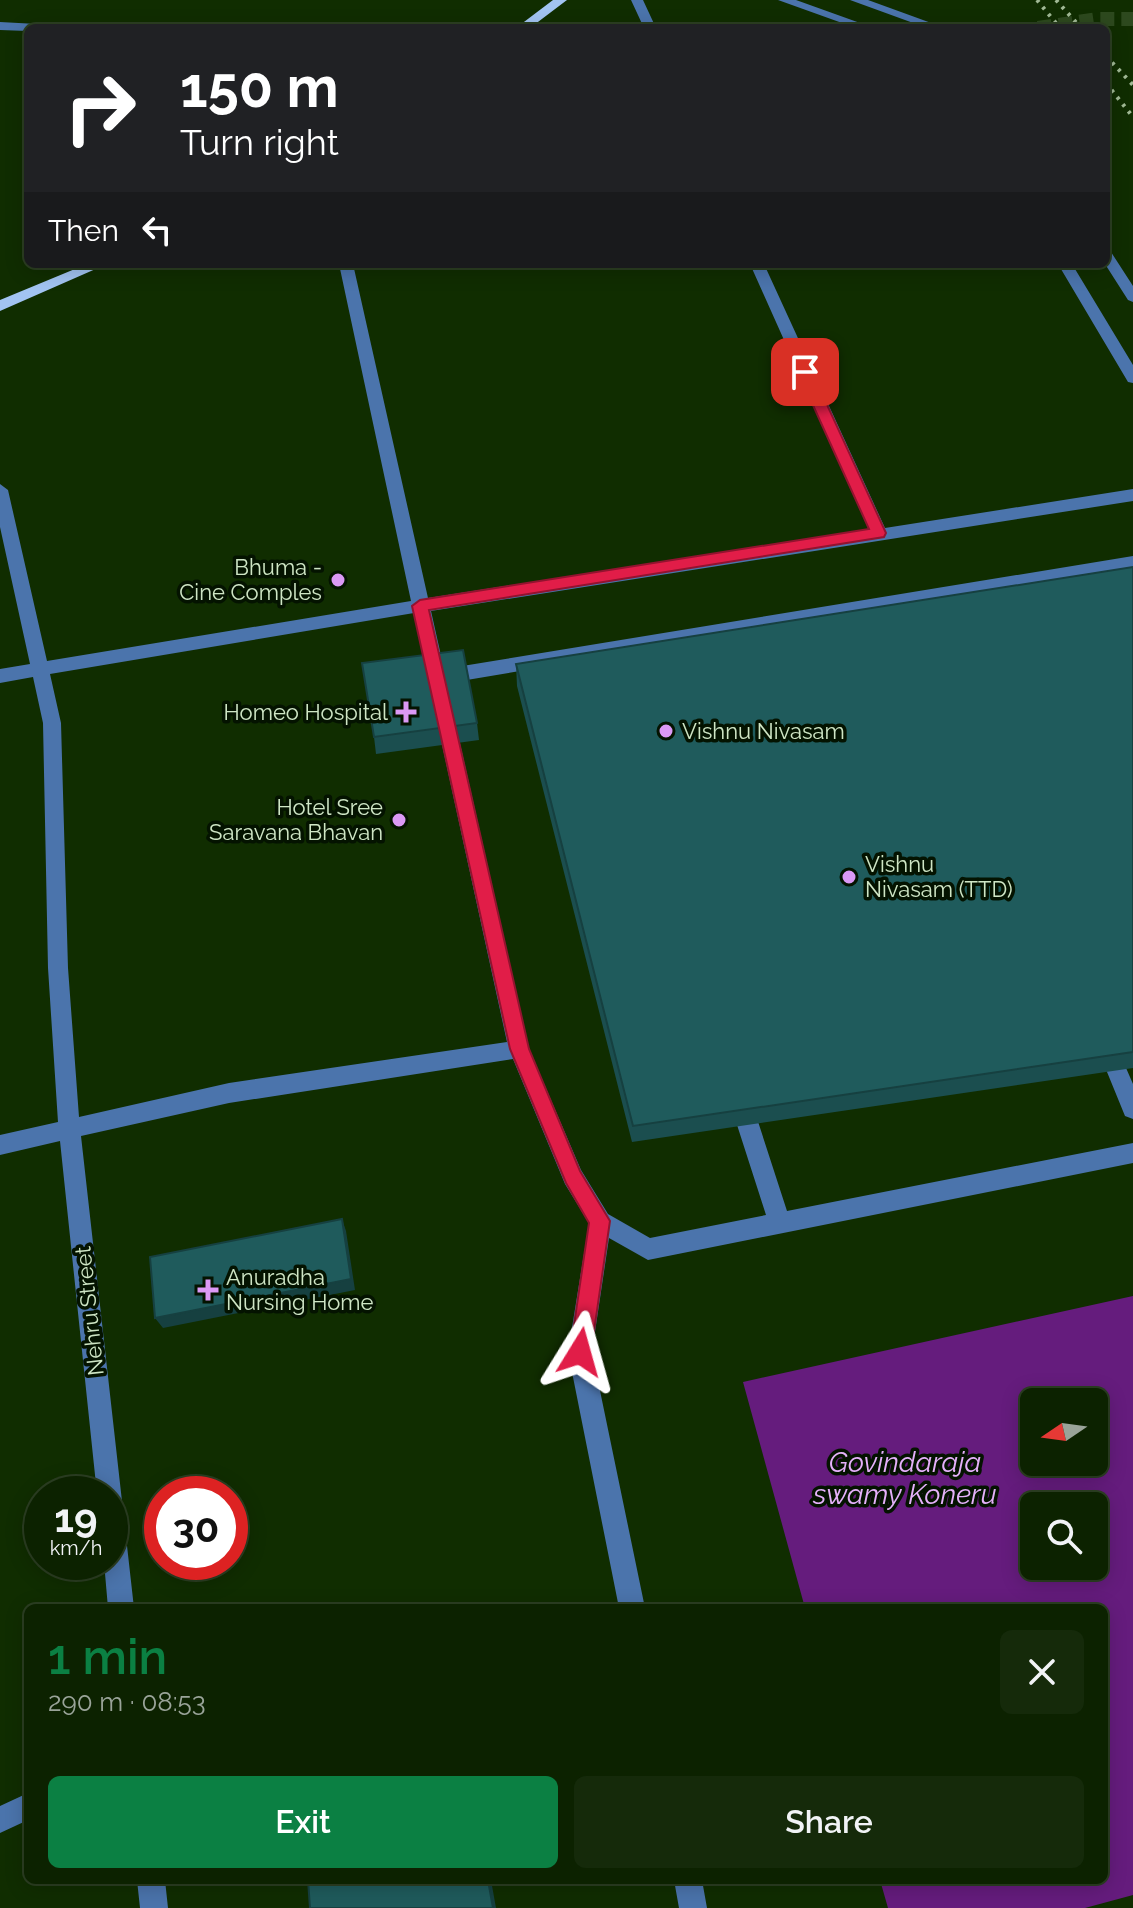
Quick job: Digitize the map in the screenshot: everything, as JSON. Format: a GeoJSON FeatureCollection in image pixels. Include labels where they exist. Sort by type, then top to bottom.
{"type":"FeatureCollection","features":[{"type":"Feature","properties":{"kind":"main road"},"geometry":{"type":"LineString","coordinates":[[528,24],[561,0]]}},
{"type":"Feature","properties":{"kind":"main road"},"geometry":{"type":"LineString","coordinates":[[0,306],[90,268]]}},
{"type":"Feature","properties":{"kind":"street"},"geometry":{"type":"LineString","coordinates":[[637,0],[648,24]]}},
{"type":"Feature","properties":{"kind":"street"},"geometry":{"type":"LineString","coordinates":[[784,0],[856,24]]}},
{"type":"Feature","properties":{"kind":"street"},"geometry":{"type":"LineString","coordinates":[[856,0],[927,24]]}},
{"type":"Feature","properties":{"kind":"street"},"geometry":{"type":"LineString","coordinates":[[0,26],[24,27]]}},
{"type":"Feature","properties":{"kind":"street"},"geometry":{"type":"LineString","coordinates":[[1110,261],[1133,297]]}},
{"type":"Feature","properties":{"kind":"street"},"geometry":{"type":"LineString","coordinates":[[347,268],[519,1049],[573,1177],[600,1221],[648,1249],[1133,1153]]}},
{"type":"Feature","properties":{"kind":"street"},"geometry":{"type":"LineString","coordinates":[[759,268],[879,533]]}},
{"type":"Feature","properties":{"kind":"street"},"geometry":{"type":"LineString","coordinates":[[1067,268],[1133,378]]}},
{"type":"Feature","properties":{"kind":"street","name":"Nehru Street"},"geometry":{"type":"LineString","coordinates":[[0,490],[52,723],[58,968],[69,1128],[107,1476]]}},
{"type":"Feature","properties":{"kind":"street"},"geometry":{"type":"LineString","coordinates":[[0,676],[420,606],[1133,495]]}},
{"type":"Feature","properties":{"kind":"street"},"geometry":{"type":"LineString","coordinates":[[436,677],[597,658],[1133,562]]}},
{"type":"Feature","properties":{"kind":"street"},"geometry":{"type":"LineString","coordinates":[[1097,1022],[1133,1109]]}},
{"type":"Feature","properties":{"kind":"street"},"geometry":{"type":"LineString","coordinates":[[0,1145],[229,1093],[519,1049]]}},
{"type":"Feature","properties":{"kind":"street"},"geometry":{"type":"LineString","coordinates":[[736,1087],[780,1223]]}},
{"type":"Feature","properties":{"kind":"street"},"geometry":{"type":"LineString","coordinates":[[600,1221],[580,1352],[631,1604]]}},
{"type":"Feature","properties":{"kind":"street"},"geometry":{"type":"LineString","coordinates":[[118,1580],[121,1604]]}},
{"type":"Feature","properties":{"kind":"street"},"geometry":{"type":"LineString","coordinates":[[0,1820],[24,1808]]}},
{"type":"Feature","properties":{"kind":"street"},"geometry":{"type":"LineString","coordinates":[[151,1884],[154,1908]]}},
{"type":"Feature","properties":{"kind":"street"},"geometry":{"type":"LineString","coordinates":[[689,1884],[693,1908]]}},
{"type":"Feature","properties":{"kind":"water","name":"Govindaraja swamy Koneru"},"geometry":{"type":"Polygon","coordinates":[[[1133,1296],[1133,1895],[1085,1908],[888,1908],[881,1884],[1108,1884],[1108,1604],[804,1604],[743,1382],[1133,1296]]]}},
{"type":"Feature","properties":{"kind":"building","name":"Vishnu Nivasam (TTD)"},"geometry":{"type":"Polygon","coordinates":[[[1133,567],[1133,1052],[633,1126],[516,664],[1133,567]]]}},
{"type":"Feature","properties":{"kind":"building"},"geometry":{"type":"Polygon","coordinates":[[[463,650],[477,723],[374,737],[362,663],[463,650]]]}},
{"type":"Feature","properties":{"kind":"building"},"geometry":{"type":"Polygon","coordinates":[[[342,1219],[351,1279],[155,1318],[150,1257],[342,1219]]]}},
{"type":"Feature","properties":{"kind":"building"},"geometry":{"type":"Polygon","coordinates":[[[308,1884],[489,1884],[493,1908],[310,1908],[308,1884]]]}},
{"type":"Feature","properties":{"kind":"tunnel"},"geometry":{"type":"LineString","coordinates":[[1065,24],[1098,19],[1133,19]]}},
{"type":"Feature","properties":{"kind":"railway"},"geometry":{"type":"LineString","coordinates":[[1037,0],[1057,24]]}},
{"type":"Feature","properties":{"kind":"railway"},"geometry":{"type":"LineString","coordinates":[[1056,0],[1077,24]]}},
{"type":"Feature","properties":{"kind":"railway"},"geometry":{"type":"LineString","coordinates":[[1110,60],[1133,85]]}},
{"type":"Feature","properties":{"kind":"railway"},"geometry":{"type":"LineString","coordinates":[[1110,88],[1133,117]]}},
{"type":"Feature","properties":{"kind":"place","name":"Bhuma - Cine Comples"},"geometry":{"type":"Point","coordinates":[338,580]}},
{"type":"Feature","properties":{"kind":"place","name":"Homeo Hospital"},"geometry":{"type":"Point","coordinates":[406,712]}},
{"type":"Feature","properties":{"kind":"place","name":"Vishnu Nivasam"},"geometry":{"type":"Point","coordinates":[666,731]}},
{"type":"Feature","properties":{"kind":"place","name":"Hotel Sree Saravana Bhavan"},"geometry":{"type":"Point","coordinates":[399,820]}},
{"type":"Feature","properties":{"kind":"place","name":"Vishnu Nivasam (TTD)"},"geometry":{"type":"Point","coordinates":[849,877]}},
{"type":"Feature","properties":{"kind":"place","name":"Anuradha Nursing Home"},"geometry":{"type":"Point","coordinates":[208,1290]}},
{"type":"Feature","properties":{"kind":"route"},"geometry":{"type":"LineString","coordinates":[[580,1352],[600,1221],[573,1177],[519,1049],[420,606],[879,533],[805,372]]}}]}
